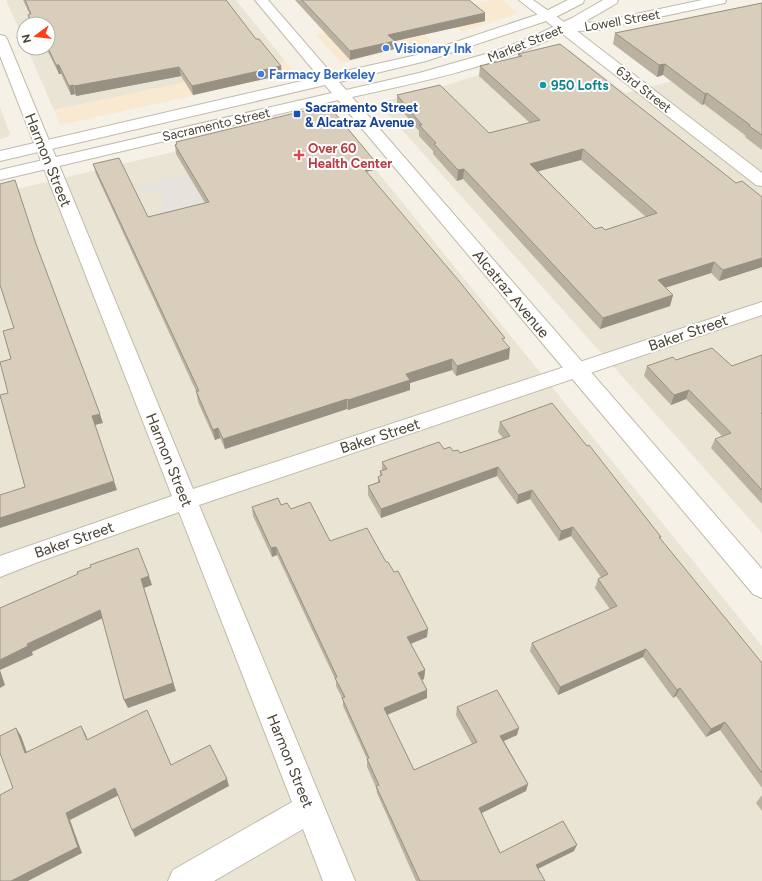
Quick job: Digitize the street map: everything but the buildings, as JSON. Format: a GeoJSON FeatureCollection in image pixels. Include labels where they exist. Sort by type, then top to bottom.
{"type":"FeatureCollection","features":[{"type":"Feature","properties":{"kind":"street","name":"Alcatraz Avenue"},"geometry":{"type":"LineString","coordinates":[[260,0],[762,587]]}},
{"type":"Feature","properties":{"kind":"street","name":"63rd Street"},"geometry":{"type":"LineString","coordinates":[[526,0],[762,181]]}},
{"type":"Feature","properties":{"kind":"street","name":"Market Street"},"geometry":{"type":"LineString","coordinates":[[421,58],[547,16],[578,0]]}},
{"type":"Feature","properties":{"kind":"street","name":"Market Street"},"geometry":{"type":"LineString","coordinates":[[433,75],[487,59],[548,36],[595,12],[612,0]]}},
{"type":"Feature","properties":{"kind":"street","name":"Lowell Street"},"geometry":{"type":"LineString","coordinates":[[564,28],[598,26],[720,0]]}},
{"type":"Feature","properties":{"kind":"street","name":"Lowell Street"},"geometry":{"type":"LineString","coordinates":[[547,16],[679,8]]}},
{"type":"Feature","properties":{"kind":"street","name":"Harmon Street"},"geometry":{"type":"LineString","coordinates":[[0,39],[339,881]]}},
{"type":"Feature","properties":{"kind":"street","name":"Sacramento Street"},"geometry":{"type":"LineString","coordinates":[[336,88],[421,58]]}},
{"type":"Feature","properties":{"kind":"street","name":"Sacramento Street"},"geometry":{"type":"LineString","coordinates":[[0,175],[46,155],[336,88],[433,75]]}},
{"type":"Feature","properties":{"kind":"street","name":"Sacramento Street"},"geometry":{"type":"LineString","coordinates":[[0,156],[46,155]]}},
{"type":"Feature","properties":{"kind":"street","name":"Baker Street"},"geometry":{"type":"LineString","coordinates":[[0,567],[29,555],[185,501],[762,308]]}},
{"type":"Feature","properties":{"kind":"street"},"geometry":{"type":"LineString","coordinates":[[184,881],[309,809]]}},
{"type":"Feature","properties":{"kind":"shaded area"},"geometry":{"type":"Polygon","coordinates":[[[6,0],[236,0],[285,61],[54,110],[30,56],[56,56],[56,16],[16,16],[16,23],[6,0]]]}},
{"type":"Feature","properties":{"kind":"shaded area"},"geometry":{"type":"Polygon","coordinates":[[[492,0],[502,0],[518,13],[462,32],[438,10],[492,0]]]}},
{"type":"Feature","properties":{"kind":"shaded area"},"geometry":{"type":"Polygon","coordinates":[[[407,16],[432,41],[341,63],[316,34],[407,16]]]}},
{"type":"Feature","properties":{"kind":"shaded area"},"geometry":{"type":"Polygon","coordinates":[[[563,48],[570,50],[625,93],[754,61],[762,62],[762,533],[378,103],[438,88],[563,48]]]}},
{"type":"Feature","properties":{"kind":"shaded area"},"geometry":{"type":"Polygon","coordinates":[[[285,61],[295,73],[60,125],[54,110],[285,61]]]}},
{"type":"Feature","properties":{"kind":"shaded area"},"geometry":{"type":"Polygon","coordinates":[[[0,107],[10,134],[7,137],[0,139],[0,107]]]}},
{"type":"Feature","properties":{"kind":"shaded area"},"geometry":{"type":"Polygon","coordinates":[[[211,143],[250,204],[376,170],[762,646],[762,881],[0,881],[0,193],[211,143]]]}},
{"type":"Feature","properties":{"kind":"shaded area"},"geometry":{"type":"Polygon","coordinates":[[[187,174],[209,211],[150,219],[161,212],[164,202],[160,191],[140,195],[137,188],[187,174]]]}},
{"type":"Feature","properties":{"kind":"place","name":"Visionary Ink"},"geometry":{"type":"Point","coordinates":[386,48]}},
{"type":"Feature","properties":{"kind":"place","name":"Farmacy Berkeley"},"geometry":{"type":"Point","coordinates":[261,74]}},
{"type":"Feature","properties":{"kind":"place","name":"950 Lofts"},"geometry":{"type":"Point","coordinates":[543,85]}},
{"type":"Feature","properties":{"kind":"place","name":"Sacramento Street & Alcatraz Avenue"},"geometry":{"type":"Point","coordinates":[297,114]}},
{"type":"Feature","properties":{"kind":"place","name":"Over 60 Health Center"},"geometry":{"type":"Point","coordinates":[299,155]}}]}
